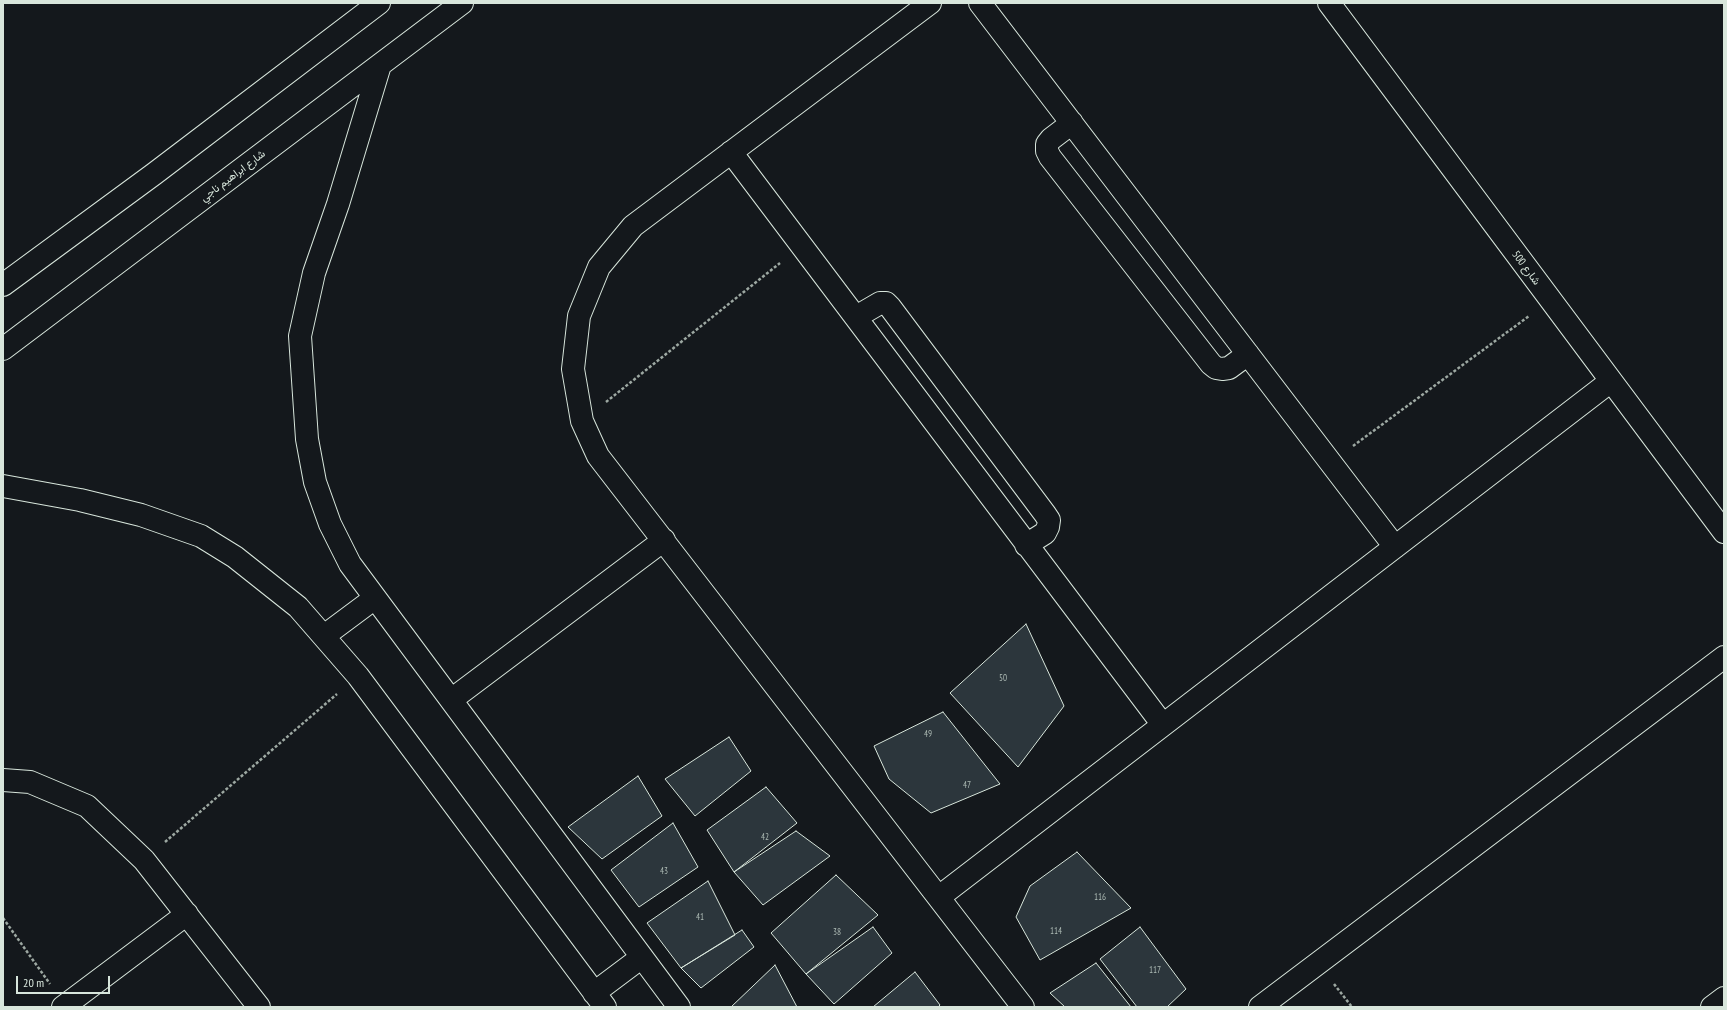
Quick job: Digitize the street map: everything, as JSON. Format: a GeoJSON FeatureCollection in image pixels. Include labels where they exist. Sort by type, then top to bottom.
{"type":"FeatureCollection","features":[{"type":"Feature","properties":{"kind":"street"},"geometry":{"type":"LineString","coordinates":[[3,285],[154,174],[379,3]]}},
{"type":"Feature","properties":{"kind":"street","name":"شارع ابراهيم ناجي"},"geometry":{"type":"LineString","coordinates":[[3,349],[462,3]]}},
{"type":"Feature","properties":{"kind":"street"},"geometry":{"type":"LineString","coordinates":[[930,3],[633,226],[599,267],[579,316],[573,369],[582,421],[598,456],[1023,1007]]}},
{"type":"Feature","properties":{"kind":"street"},"geometry":{"type":"LineString","coordinates":[[980,3],[1395,547]]}},
{"type":"Feature","properties":{"kind":"street","name":"شارع 500"},"geometry":{"type":"LineString","coordinates":[[1328,3],[1724,532]]}},
{"type":"Feature","properties":{"kind":"street"},"geometry":{"type":"LineString","coordinates":[[380,65],[338,204],[314,273],[300,336],[307,439],[316,482],[330,524],[350,564],[679,1007]]}},
{"type":"Feature","properties":{"kind":"street"},"geometry":{"type":"LineString","coordinates":[[1072,123],[1051,139],[1047,144],[1047,151],[1050,157],[1211,364],[1216,368],[1229,368],[1248,354]]}},
{"type":"Feature","properties":{"kind":"street"},"geometry":{"type":"LineString","coordinates":[[731,152],[1163,725]]}},
{"type":"Feature","properties":{"kind":"street"},"geometry":{"type":"LineString","coordinates":[[856,317],[880,303],[886,303],[890,307],[1035,501],[1048,520],[1048,527],[1045,533],[1026,545]]}},
{"type":"Feature","properties":{"kind":"street"},"geometry":{"type":"LineString","coordinates":[[938,897],[1611,382]]}},
{"type":"Feature","properties":{"kind":"street"},"geometry":{"type":"LineString","coordinates":[[3,486],[80,500],[141,515],[201,536],[235,557],[298,607],[358,676],[599,1000],[642,958]]}},
{"type":"Feature","properties":{"kind":"street"},"geometry":{"type":"LineString","coordinates":[[451,700],[664,540]]}},
{"type":"Feature","properties":{"kind":"street"},"geometry":{"type":"LineString","coordinates":[[324,636],[375,598]]}},
{"type":"Feature","properties":{"kind":"street"},"geometry":{"type":"LineString","coordinates":[[1260,1007],[1724,657]]}},
{"type":"Feature","properties":{"kind":"street"},"geometry":{"type":"LineString","coordinates":[[3,780],[30,782],[87,806],[144,860],[259,1007]]}},
{"type":"Feature","properties":{"kind":"street"},"geometry":{"type":"LineString","coordinates":[[64,1006],[187,914]]}},
{"type":"Feature","properties":{"kind":"street"},"geometry":{"type":"LineString","coordinates":[[1712,1007],[1724,998]]}},
{"type":"Feature","properties":{"kind":"path"},"geometry":{"type":"LineString","coordinates":[[582,421],[802,245]]}},
{"type":"Feature","properties":{"kind":"path"},"geometry":{"type":"LineString","coordinates":[[1331,462],[1550,300]]}},
{"type":"Feature","properties":{"kind":"path"},"geometry":{"type":"LineString","coordinates":[[144,860],[358,676]]}},
{"type":"Feature","properties":{"kind":"path"},"geometry":{"type":"LineString","coordinates":[[3,918],[64,1006]]}},
{"type":"Feature","properties":{"kind":"building"},"geometry":{"type":"Polygon","coordinates":[[[1026,624],[1064,706],[1018,767],[950,693],[1026,624]]]}},
{"type":"Feature","properties":{"kind":"building"},"geometry":{"type":"Polygon","coordinates":[[[943,712],[1000,784],[931,813],[889,779],[874,746],[943,712]]]}},
{"type":"Feature","properties":{"kind":"building"},"geometry":{"type":"Polygon","coordinates":[[[729,737],[751,771],[695,816],[665,779],[729,737]]]}},
{"type":"Feature","properties":{"kind":"building"},"geometry":{"type":"Polygon","coordinates":[[[638,776],[662,816],[602,859],[568,827],[638,776]]]}},
{"type":"Feature","properties":{"kind":"building"},"geometry":{"type":"Polygon","coordinates":[[[766,787],[797,823],[734,872],[707,830],[766,787]]]}},
{"type":"Feature","properties":{"kind":"building"},"geometry":{"type":"Polygon","coordinates":[[[673,823],[698,867],[639,907],[611,870],[673,823]]]}},
{"type":"Feature","properties":{"kind":"building"},"geometry":{"type":"Polygon","coordinates":[[[796,831],[830,856],[763,905],[734,872],[796,831]]]}},
{"type":"Feature","properties":{"kind":"building"},"geometry":{"type":"Polygon","coordinates":[[[1077,852],[1131,908],[1040,960],[1016,917],[1030,886],[1077,852]]]}},
{"type":"Feature","properties":{"kind":"building"},"geometry":{"type":"Polygon","coordinates":[[[836,875],[878,915],[806,974],[771,933],[836,875]]]}},
{"type":"Feature","properties":{"kind":"building"},"geometry":{"type":"Polygon","coordinates":[[[708,881],[735,935],[681,968],[647,923],[708,881]]]}},
{"type":"Feature","properties":{"kind":"building"},"geometry":{"type":"Polygon","coordinates":[[[873,927],[892,953],[834,1004],[806,974],[873,927]]]}},
{"type":"Feature","properties":{"kind":"building"},"geometry":{"type":"Polygon","coordinates":[[[1140,927],[1186,989],[1167,1007],[1137,1007],[1100,959],[1140,927]]]}},
{"type":"Feature","properties":{"kind":"building"},"geometry":{"type":"Polygon","coordinates":[[[742,930],[754,947],[701,988],[681,968],[742,930]]]}},
{"type":"Feature","properties":{"kind":"building"},"geometry":{"type":"Polygon","coordinates":[[[1096,963],[1131,1007],[1065,1007],[1050,993],[1096,963]]]}},
{"type":"Feature","properties":{"kind":"building"},"geometry":{"type":"Polygon","coordinates":[[[775,965],[797,1007],[731,1007],[775,965]]]}},
{"type":"Feature","properties":{"kind":"building"},"geometry":{"type":"Polygon","coordinates":[[[915,972],[940,1005],[938,1007],[873,1007],[915,972]]]}}]}
